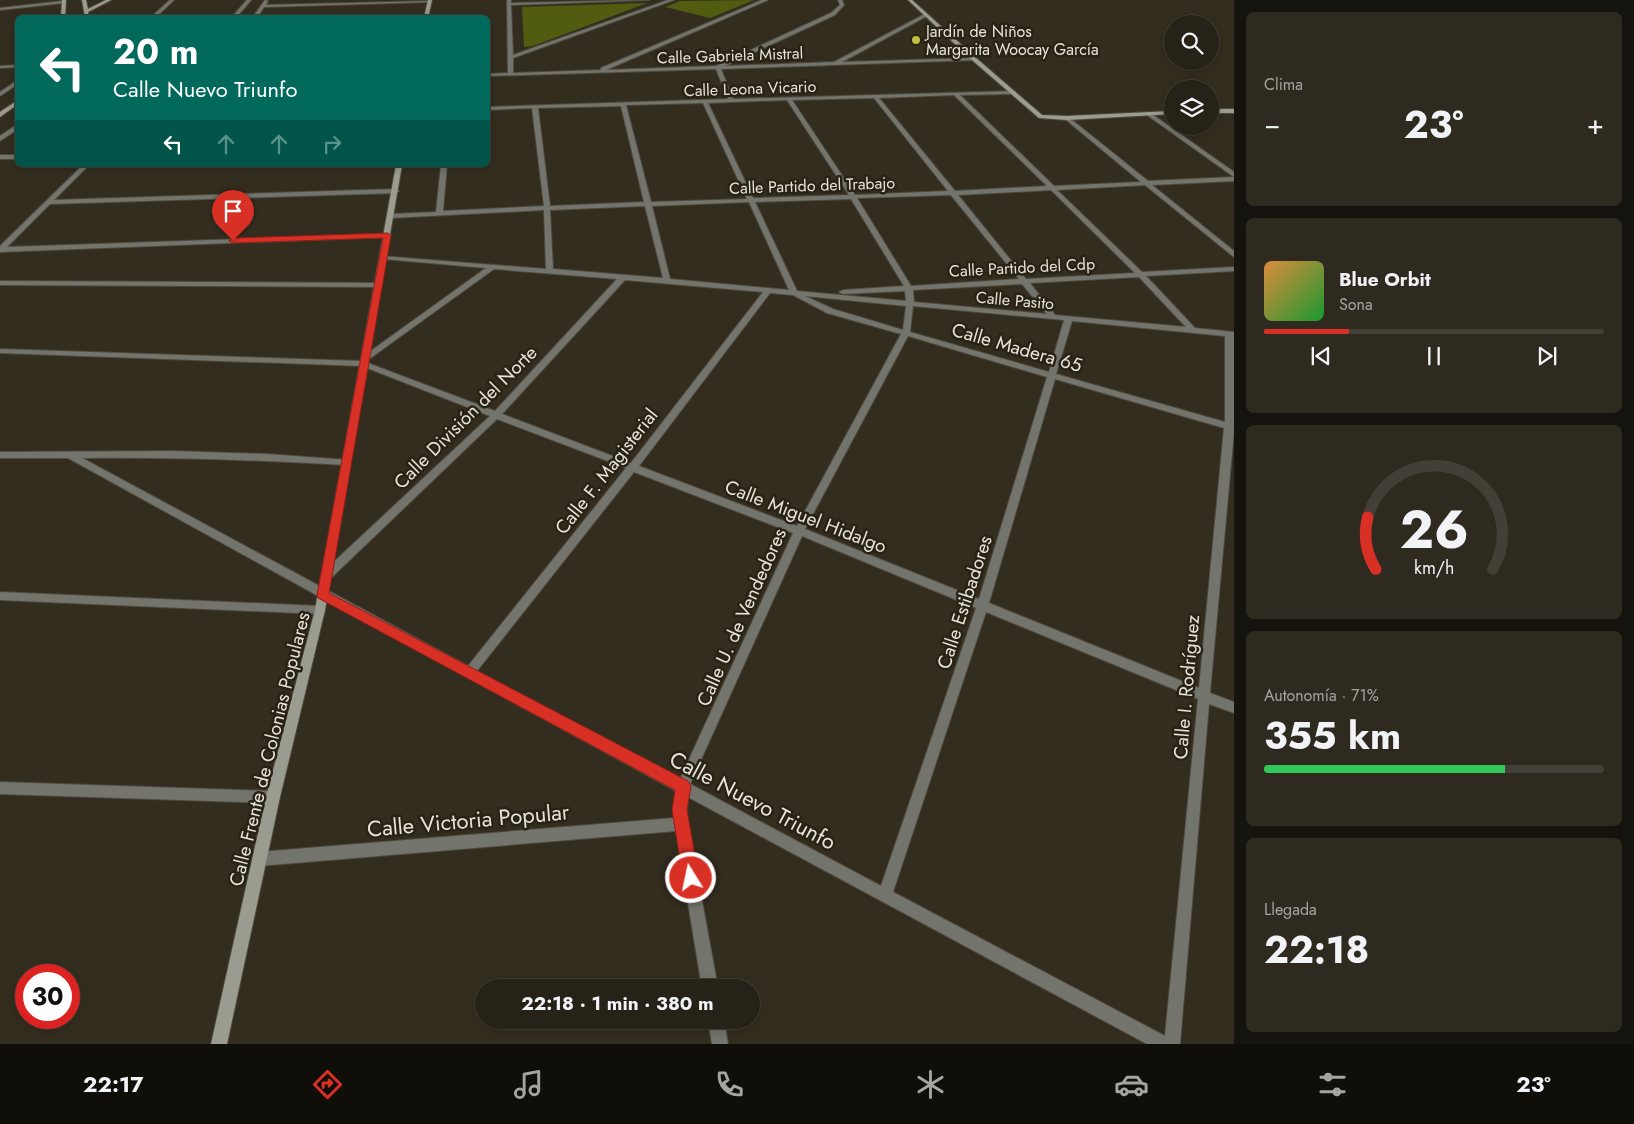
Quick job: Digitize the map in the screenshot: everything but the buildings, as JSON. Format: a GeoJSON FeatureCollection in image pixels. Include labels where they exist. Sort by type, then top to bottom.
{"type":"FeatureCollection","features":[{"type":"Feature","properties":{"kind":"main road"},"geometry":{"type":"LineString","coordinates":[[84,0],[86,15],[109,0]]}},
{"type":"Feature","properties":{"kind":"main road"},"geometry":{"type":"LineString","coordinates":[[910,0],[1038,114],[1052,119],[1164,113]]}},
{"type":"Feature","properties":{"kind":"main road"},"geometry":{"type":"LineString","coordinates":[[63,1],[63,15]]}},
{"type":"Feature","properties":{"kind":"main road"},"geometry":{"type":"LineString","coordinates":[[427,15],[430,1]]}},
{"type":"Feature","properties":{"kind":"main road"},"geometry":{"type":"LineString","coordinates":[[0,115],[15,103]]}},
{"type":"Feature","properties":{"kind":"main road"},"geometry":{"type":"LineString","coordinates":[[1219,112],[1234,111]]}},
{"type":"Feature","properties":{"kind":"main road","name":"Calle Frente de Colonias Populares"},"geometry":{"type":"LineString","coordinates":[[219,1044],[273,797],[320,610],[399,167]]}},
{"type":"Feature","properties":{"kind":"street"},"geometry":{"type":"LineString","coordinates":[[155,15],[172,0]]}},
{"type":"Feature","properties":{"kind":"street"},"geometry":{"type":"LineString","coordinates":[[236,15],[249,0]]}},
{"type":"Feature","properties":{"kind":"street"},"geometry":{"type":"LineString","coordinates":[[256,15],[266,0]]}},
{"type":"Feature","properties":{"kind":"street"},"geometry":{"type":"LineString","coordinates":[[511,74],[509,2],[647,0]]}},
{"type":"Feature","properties":{"kind":"street"},"geometry":{"type":"LineString","coordinates":[[512,57],[672,0]]}},
{"type":"Feature","properties":{"kind":"street"},"geometry":{"type":"LineString","coordinates":[[596,72],[766,0]]}},
{"type":"Feature","properties":{"kind":"street"},"geometry":{"type":"LineString","coordinates":[[731,101],[718,68],[833,14],[842,5],[840,0]]}},
{"type":"Feature","properties":{"kind":"street"},"geometry":{"type":"LineString","coordinates":[[0,9],[63,1]]}},
{"type":"Feature","properties":{"kind":"street"},"geometry":{"type":"LineString","coordinates":[[262,6],[430,1]]}},
{"type":"Feature","properties":{"kind":"street"},"geometry":{"type":"LineString","coordinates":[[834,64],[925,15]]}},
{"type":"Feature","properties":{"kind":"street","name":"Calle Gabriela Mistral"},"geometry":{"type":"LineString","coordinates":[[490,75],[974,59]]}},
{"type":"Feature","properties":{"kind":"street"},"geometry":{"type":"LineString","coordinates":[[0,67],[15,66]]}},
{"type":"Feature","properties":{"kind":"street"},"geometry":{"type":"LineString","coordinates":[[0,94],[15,83]]}},
{"type":"Feature","properties":{"kind":"street","name":"Calle Leona Vicario"},"geometry":{"type":"LineString","coordinates":[[490,108],[1013,92]]}},
{"type":"Feature","properties":{"kind":"street"},"geometry":{"type":"LineString","coordinates":[[956,94],[1140,274],[1193,330]]}},
{"type":"Feature","properties":{"kind":"street"},"geometry":{"type":"LineString","coordinates":[[875,96],[951,193],[1053,317]]}},
{"type":"Feature","properties":{"kind":"street"},"geometry":{"type":"LineString","coordinates":[[789,99],[854,198],[909,288],[910,304],[906,333]]}},
{"type":"Feature","properties":{"kind":"street"},"geometry":{"type":"LineString","coordinates":[[705,102],[794,293]]}},
{"type":"Feature","properties":{"kind":"street"},"geometry":{"type":"LineString","coordinates":[[623,104],[667,281]]}},
{"type":"Feature","properties":{"kind":"street"},"geometry":{"type":"LineString","coordinates":[[535,107],[547,208],[550,272]]}},
{"type":"Feature","properties":{"kind":"street"},"geometry":{"type":"LineString","coordinates":[[1149,114],[1234,177]]}},
{"type":"Feature","properties":{"kind":"street"},"geometry":{"type":"LineString","coordinates":[[1067,118],[1234,255]]}},
{"type":"Feature","properties":{"kind":"street"},"geometry":{"type":"LineString","coordinates":[[0,139],[15,128]]}},
{"type":"Feature","properties":{"kind":"street"},"geometry":{"type":"LineString","coordinates":[[0,157],[15,157]]}},
{"type":"Feature","properties":{"kind":"street"},"geometry":{"type":"LineString","coordinates":[[1,249],[84,167]]}},
{"type":"Feature","properties":{"kind":"street"},"geometry":{"type":"LineString","coordinates":[[439,214],[444,167]]}},
{"type":"Feature","properties":{"kind":"street","name":"Calle Partido del Trabajo"},"geometry":{"type":"LineString","coordinates":[[391,216],[649,204],[854,198],[1147,184],[1234,177]]}},
{"type":"Feature","properties":{"kind":"street"},"geometry":{"type":"LineString","coordinates":[[49,202],[396,191]]}},
{"type":"Feature","properties":{"kind":"street"},"geometry":{"type":"LineString","coordinates":[[1,249],[388,236]]}},
{"type":"Feature","properties":{"kind":"street","name":"Calle Pasito"},"geometry":{"type":"LineString","coordinates":[[384,258],[768,290],[1231,334]]}},
{"type":"Feature","properties":{"kind":"street"},"geometry":{"type":"LineString","coordinates":[[364,362],[492,267]]}},
{"type":"Feature","properties":{"kind":"street","name":"Calle Partido del Cdp"},"geometry":{"type":"LineString","coordinates":[[812,294],[1234,269]]}},
{"type":"Feature","properties":{"kind":"street","name":"Calle División del Norte"},"geometry":{"type":"LineString","coordinates":[[327,575],[496,415],[622,278]]}},
{"type":"Feature","properties":{"kind":"street"},"geometry":{"type":"LineString","coordinates":[[0,283],[378,285]]}},
{"type":"Feature","properties":{"kind":"street","name":"Calle F. Magisterial"},"geometry":{"type":"LineString","coordinates":[[470,672],[632,468],[768,290]]}},
{"type":"Feature","properties":{"kind":"street","name":"Calle Madera 65"},"geometry":{"type":"LineString","coordinates":[[794,293],[830,311],[1054,374],[1232,427]]}},
{"type":"Feature","properties":{"kind":"street","name":"Calle Estibadores"},"geometry":{"type":"LineString","coordinates":[[885,895],[983,604],[1070,318]]}},
{"type":"Feature","properties":{"kind":"street","name":"Calle U. de Vendedores"},"geometry":{"type":"LineString","coordinates":[[708,979],[681,824],[680,810],[683,786],[799,531],[906,333]]}},
{"type":"Feature","properties":{"kind":"street","name":"Calle I. Rodríguez"},"geometry":{"type":"LineString","coordinates":[[1172,1044],[1204,695],[1232,427],[1231,334]]}},
{"type":"Feature","properties":{"kind":"street","name":"Calle Miguel Hidalgo"},"geometry":{"type":"LineString","coordinates":[[0,351],[364,362],[983,604],[1234,708]]}},
{"type":"Feature","properties":{"kind":"street"},"geometry":{"type":"LineString","coordinates":[[0,455],[173,454],[267,456],[346,462]]}},
{"type":"Feature","properties":{"kind":"street","name":"Calle Nuevo Triunfo"},"geometry":{"type":"LineString","coordinates":[[72,456],[323,595],[1163,1044]]}},
{"type":"Feature","properties":{"kind":"street"},"geometry":{"type":"LineString","coordinates":[[0,596],[320,610]]}},
{"type":"Feature","properties":{"kind":"street"},"geometry":{"type":"LineString","coordinates":[[0,788],[273,797]]}},
{"type":"Feature","properties":{"kind":"street","name":"Calle Victoria Popular"},"geometry":{"type":"LineString","coordinates":[[259,859],[681,824]]}},
{"type":"Feature","properties":{"kind":"street"},"geometry":{"type":"LineString","coordinates":[[718,1029],[720,1044]]}},
{"type":"Feature","properties":{"kind":"green space"},"geometry":{"type":"Polygon","coordinates":[[[754,0],[710,18],[665,7],[680,1],[754,0]]]}},
{"type":"Feature","properties":{"kind":"green space"},"geometry":{"type":"Polygon","coordinates":[[[647,3],[533,46],[524,47],[522,7],[647,3]]]}},
{"type":"Feature","properties":{"kind":"place","name":"Jardín de Niños Margarita Woocay García"},"geometry":{"type":"Point","coordinates":[916,40]}},
{"type":"Feature","properties":{"kind":"route"},"geometry":{"type":"LineString","coordinates":[[233,241],[388,236],[363,364],[323,595],[683,786],[680,810],[681,824],[691,878]]}}]}
